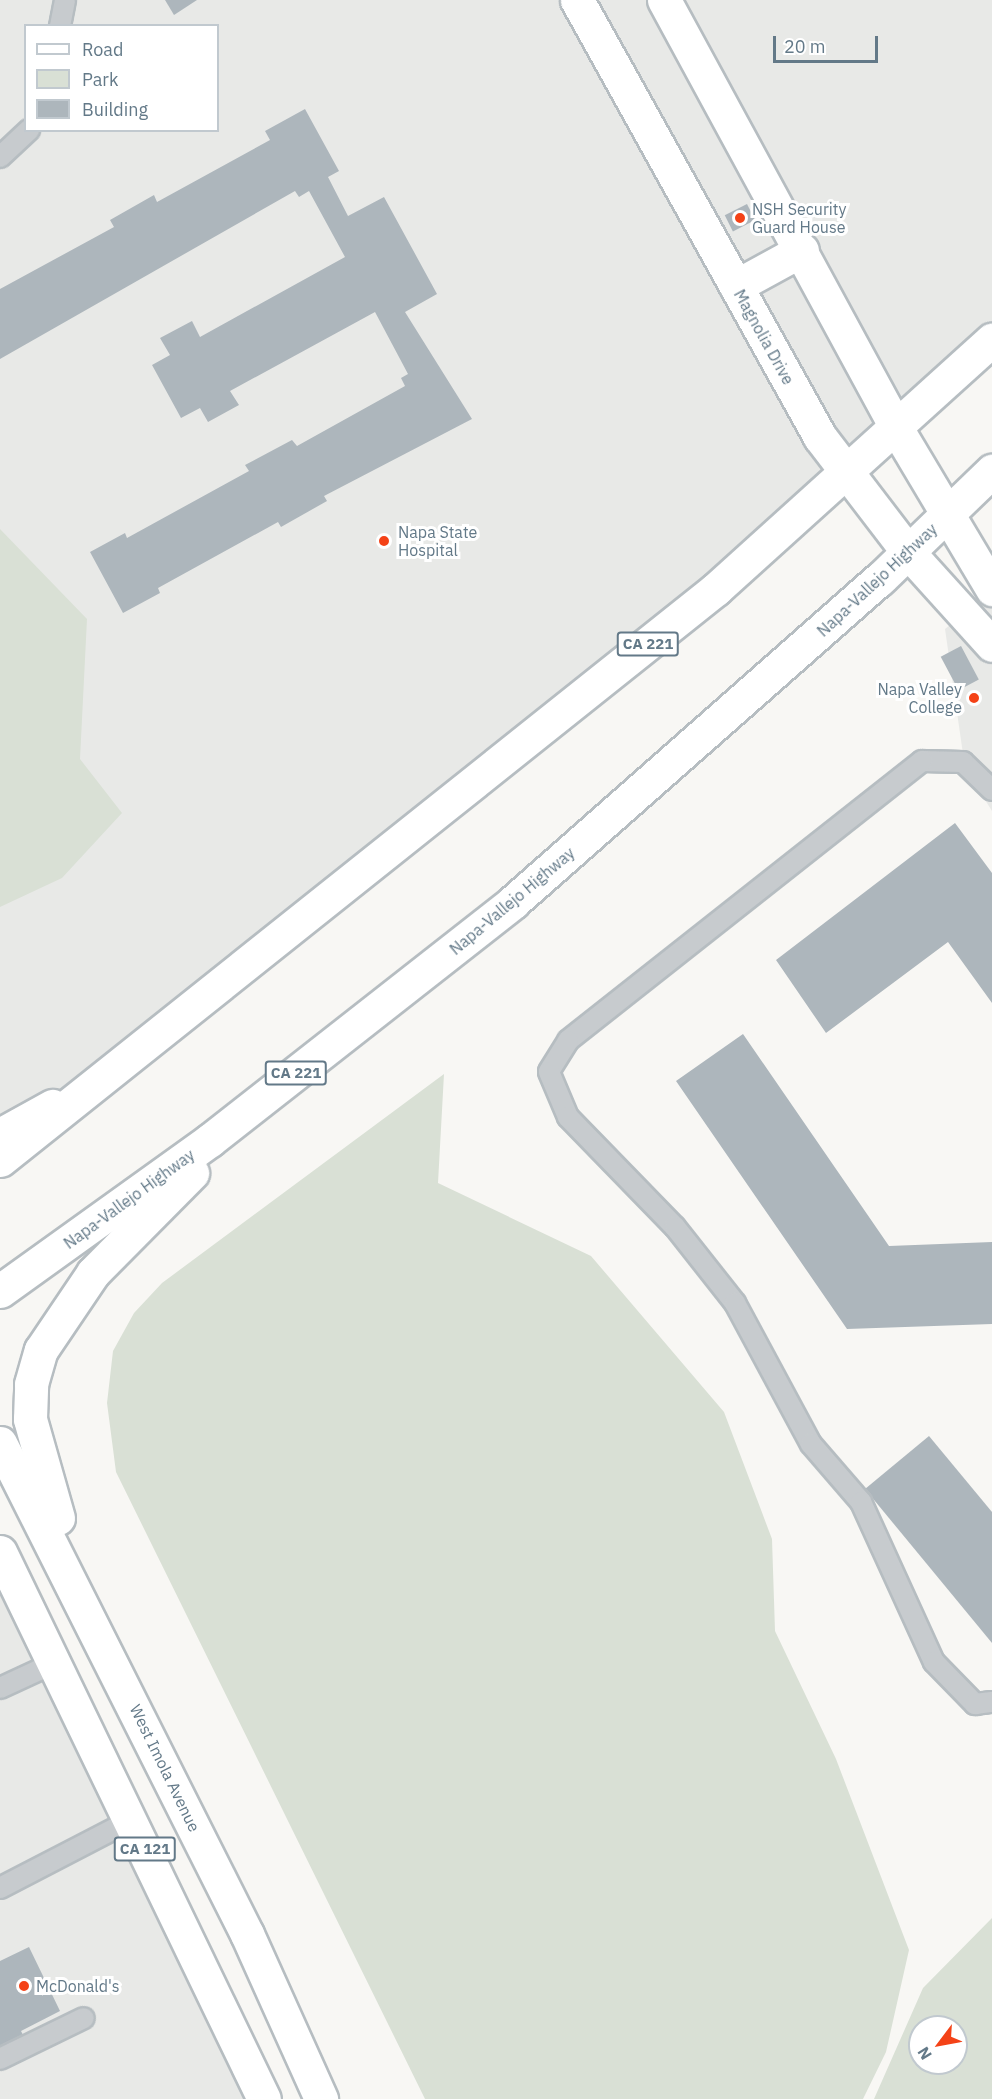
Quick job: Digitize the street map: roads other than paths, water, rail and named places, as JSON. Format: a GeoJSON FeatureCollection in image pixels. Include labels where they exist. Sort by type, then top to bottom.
{"type":"FeatureCollection","features":[{"type":"Feature","properties":{"kind":"main road","name":"Magnolia Drive"},"geometry":{"type":"LineString","coordinates":[[577,0],[820,436],[908,552],[992,645]]}},
{"type":"Feature","properties":{"kind":"main road"},"geometry":{"type":"LineString","coordinates":[[664,0],[802,250],[895,426],[949,513],[992,589]]}},
{"type":"Feature","properties":{"kind":"main road"},"geometry":{"type":"LineString","coordinates":[[736,286],[802,250]]}},
{"type":"Feature","properties":{"kind":"main road","name":"CA 221"},"geometry":{"type":"LineString","coordinates":[[0,1160],[119,1068],[708,596],[992,340]]}},
{"type":"Feature","properties":{"kind":"main road","name":"Napa-Vallejo Highway"},"geometry":{"type":"LineString","coordinates":[[0,1291],[271,1093],[513,902],[908,552],[992,471]]}},
{"type":"Feature","properties":{"kind":"main road"},"geometry":{"type":"LineString","coordinates":[[0,1136],[119,1068]]}},
{"type":"Feature","properties":{"kind":"main road"},"geometry":{"type":"LineString","coordinates":[[136,1709],[49,1496],[30,1419],[31,1384],[49,1335],[93,1273],[271,1093]]}},
{"type":"Feature","properties":{"kind":"main road","name":"West Imola Avenue"},"geometry":{"type":"LineString","coordinates":[[0,1443],[136,1709],[321,2099]]}},
{"type":"Feature","properties":{"kind":"main road"},"geometry":{"type":"LineString","coordinates":[[0,1552],[24,1601]]}},
{"type":"Feature","properties":{"kind":"main road","name":"CA 121"},"geometry":{"type":"LineString","coordinates":[[0,1566],[24,1601],[264,2099]]}},
{"type":"Feature","properties":{"kind":"lane"},"geometry":{"type":"LineString","coordinates":[[60,24],[65,0]]}},
{"type":"Feature","properties":{"kind":"lane"},"geometry":{"type":"LineString","coordinates":[[0,157],[27,132]]}},
{"type":"Feature","properties":{"kind":"lane"},"geometry":{"type":"LineString","coordinates":[[992,790],[963,762],[922,761],[568,1041],[549,1072],[568,1117],[675,1227],[735,1303],[811,1444],[861,1502],[934,1662],[975,1704],[992,1702]]}},
{"type":"Feature","properties":{"kind":"lane"},"geometry":{"type":"LineString","coordinates":[[0,1688],[54,1663]]}},
{"type":"Feature","properties":{"kind":"lane"},"geometry":{"type":"LineString","coordinates":[[0,1888],[131,1820]]}},
{"type":"Feature","properties":{"kind":"lane"},"geometry":{"type":"LineString","coordinates":[[0,2059],[84,2018]]}},
{"type":"Feature","properties":{"kind":"place","name":"NSH Security Guard House"},"geometry":{"type":"Point","coordinates":[740,218]}},
{"type":"Feature","properties":{"kind":"place","name":"Napa State Hospital"},"geometry":{"type":"Point","coordinates":[384,541]}},
{"type":"Feature","properties":{"kind":"place","name":"Napa Valley College"},"geometry":{"type":"Point","coordinates":[974,698]}},
{"type":"Feature","properties":{"kind":"place","name":"McDonald's"},"geometry":{"type":"Point","coordinates":[24,1986]}}]}
